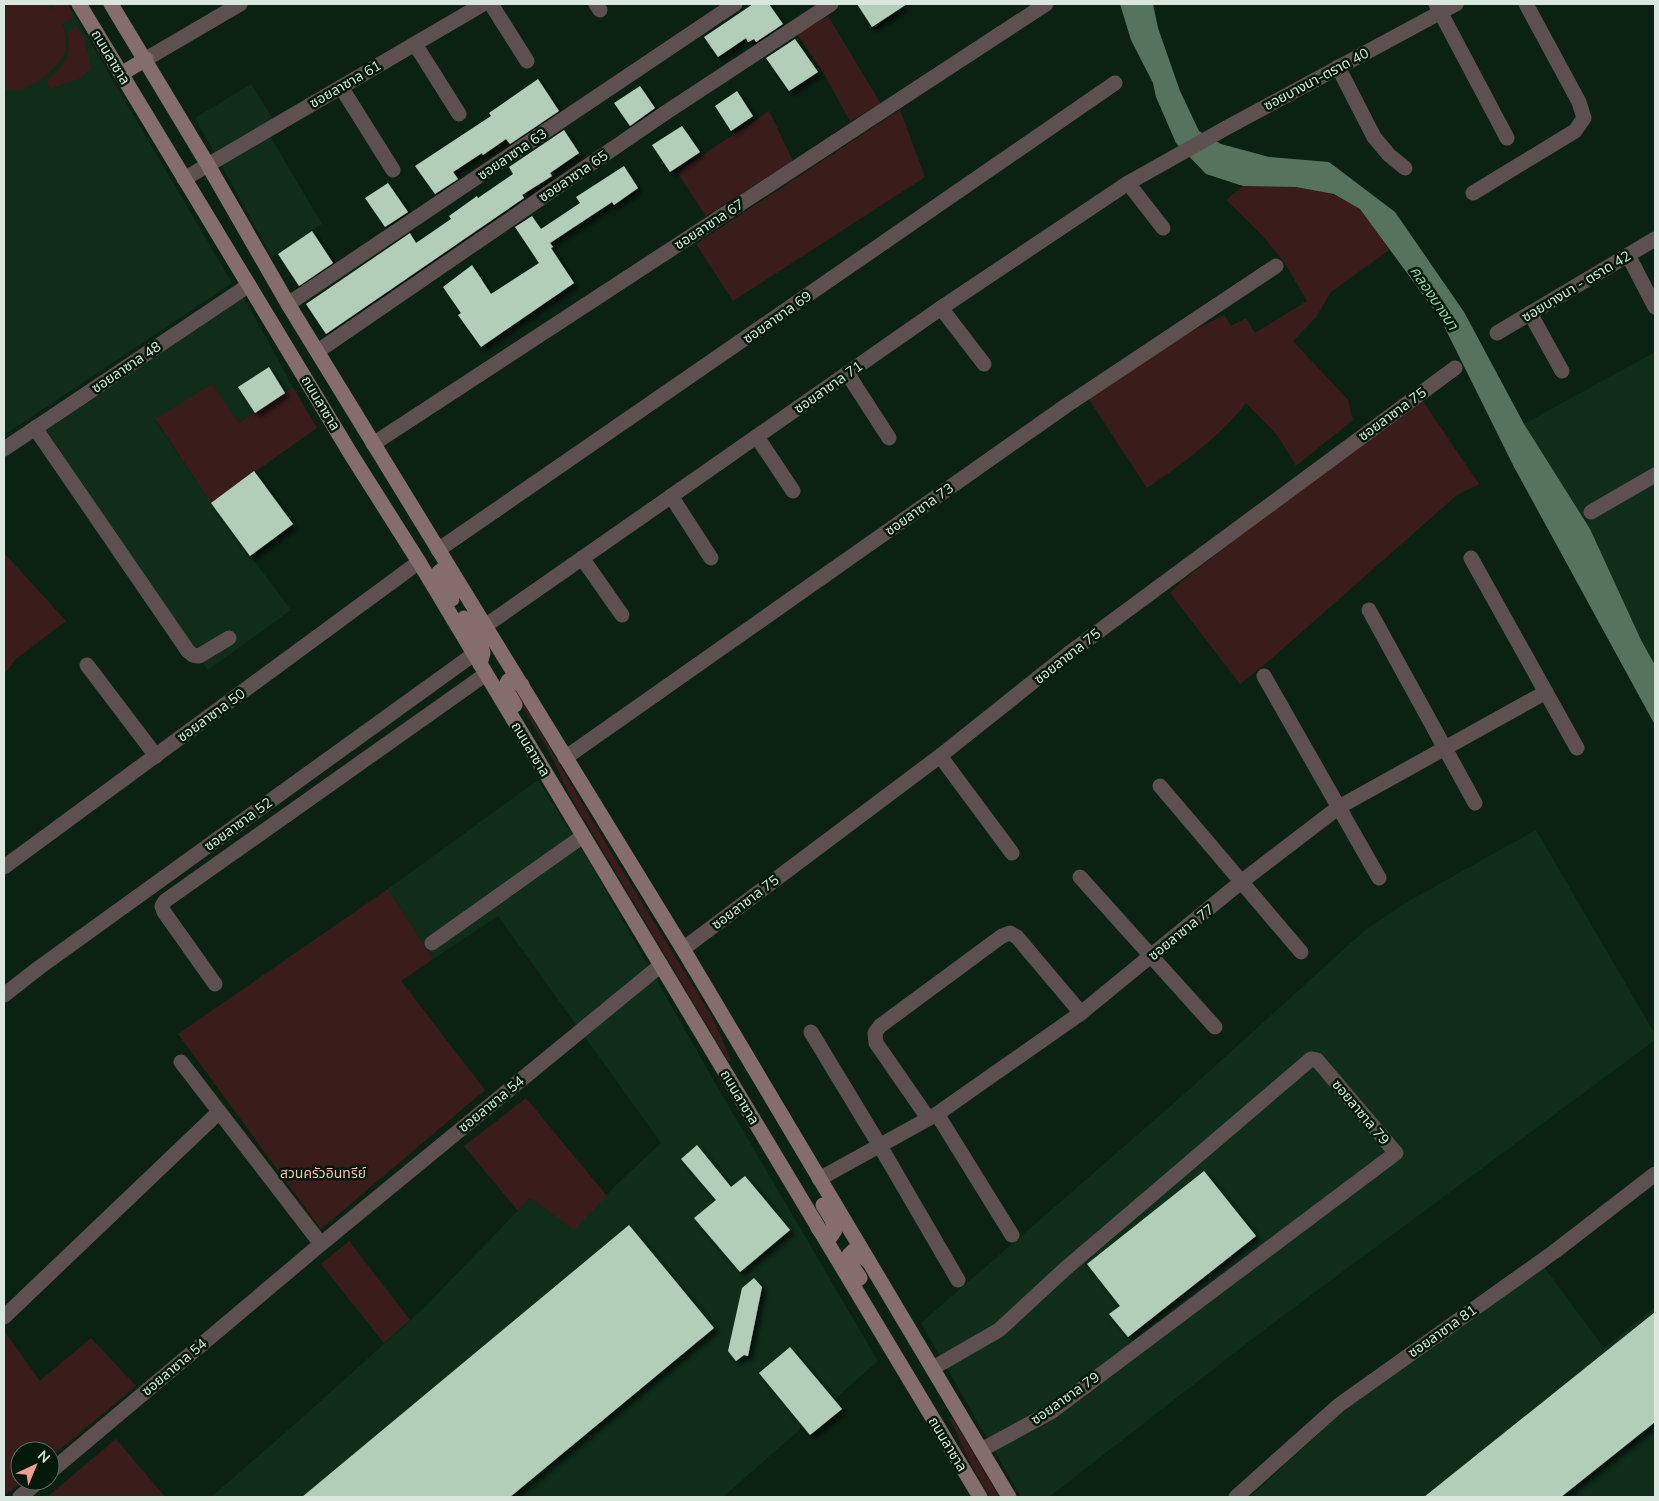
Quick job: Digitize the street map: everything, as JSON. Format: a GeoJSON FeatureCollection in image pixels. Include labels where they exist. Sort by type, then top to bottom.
{"type":"FeatureCollection","features":[{"type":"Feature","properties":{"kind":"street","name":"ถนนลาซาล"},"geometry":{"type":"LineString","coordinates":[[79,4],[352,456],[419,562],[980,1497]]}},
{"type":"Feature","properties":{"kind":"street","name":"ถนนลาซาล"},"geometry":{"type":"LineString","coordinates":[[112,4],[208,164],[288,304],[683,949],[1009,1497]]}},
{"type":"Feature","properties":{"kind":"street"},"geometry":{"type":"LineString","coordinates":[[120,74],[240,4]]}},
{"type":"Feature","properties":{"kind":"street","name":"ซอยลาซาล 61"},"geometry":{"type":"LineString","coordinates":[[184,179],[483,4]]}},
{"type":"Feature","properties":{"kind":"street"},"geometry":{"type":"LineString","coordinates":[[491,4],[527,61]]}},
{"type":"Feature","properties":{"kind":"street","name":"ซอยลาซาล 63"},"geometry":{"type":"LineString","coordinates":[[288,304],[736,4]]}},
{"type":"Feature","properties":{"kind":"street","name":"ซอยลาซาล 65"},"geometry":{"type":"LineString","coordinates":[[318,351],[664,114],[831,4]]}},
{"type":"Feature","properties":{"kind":"street","name":"ซอยลาซาล 67"},"geometry":{"type":"LineString","coordinates":[[376,450],[1046,4]]}},
{"type":"Feature","properties":{"kind":"street","name":"ซอยบางนา-ตราด 40"},"geometry":{"type":"LineString","coordinates":[[1177,154],[1338,67],[1438,8],[1456,4]]}},
{"type":"Feature","properties":{"kind":"street"},"geometry":{"type":"LineString","coordinates":[[1473,194],[1576,131],[1584,118],[1579,102],[1526,4]]}},
{"type":"Feature","properties":{"kind":"street"},"geometry":{"type":"LineString","coordinates":[[1438,8],[1507,138]]}},
{"type":"Feature","properties":{"kind":"street"},"geometry":{"type":"LineString","coordinates":[[415,44],[459,114]]}},
{"type":"Feature","properties":{"kind":"street"},"geometry":{"type":"LineString","coordinates":[[1338,67],[1374,137],[1390,156],[1405,168]]}},
{"type":"Feature","properties":{"kind":"street","name":"ซอยลาซาล 69"},"geometry":{"type":"LineString","coordinates":[[438,550],[1115,84]]}},
{"type":"Feature","properties":{"kind":"street"},"geometry":{"type":"LineString","coordinates":[[341,87],[393,170]]}},
{"type":"Feature","properties":{"kind":"street","name":"ซอยลาซาล 71"},"geometry":{"type":"LineString","coordinates":[[485,626],[941,308],[1128,183],[1177,154]]}},
{"type":"Feature","properties":{"kind":"street"},"geometry":{"type":"LineString","coordinates":[[1128,183],[1163,228]]}},
{"type":"Feature","properties":{"kind":"street","name":"ซอยบางนา - ตราด 42"},"geometry":{"type":"LineString","coordinates":[[1497,333],[1655,239]]}},
{"type":"Feature","properties":{"kind":"street"},"geometry":{"type":"LineString","coordinates":[[1628,254],[1655,307]]}},
{"type":"Feature","properties":{"kind":"street","name":"ซอยลาซาล 73"},"geometry":{"type":"LineString","coordinates":[[566,758],[1067,405],[1276,266]]}},
{"type":"Feature","properties":{"kind":"street","name":"ซอยลาซาล 48"},"geometry":{"type":"LineString","coordinates":[[4,450],[249,284]]}},
{"type":"Feature","properties":{"kind":"street"},"geometry":{"type":"LineString","coordinates":[[941,308],[984,364]]}},
{"type":"Feature","properties":{"kind":"street"},"geometry":{"type":"LineString","coordinates":[[1530,313],[1562,371]]}},
{"type":"Feature","properties":{"kind":"street","name":"ซอยลาซาล 75"},"geometry":{"type":"LineString","coordinates":[[683,949],[940,756],[1068,654],[1455,368]]}},
{"type":"Feature","properties":{"kind":"street"},"geometry":{"type":"LineString","coordinates":[[847,374],[889,438]]}},
{"type":"Feature","properties":{"kind":"street"},"geometry":{"type":"LineString","coordinates":[[36,428],[188,651],[193,655],[199,656],[229,638]]}},
{"type":"Feature","properties":{"kind":"street"},"geometry":{"type":"LineString","coordinates":[[756,437],[793,491]]}},
{"type":"Feature","properties":{"kind":"street"},"geometry":{"type":"LineString","coordinates":[[376,450],[381,471],[424,540],[424,547],[419,562]]}},
{"type":"Feature","properties":{"kind":"street"},"geometry":{"type":"LineString","coordinates":[[1591,512],[1655,475]]}},
{"type":"Feature","properties":{"kind":"street"},"geometry":{"type":"LineString","coordinates":[[670,496],[711,558]]}},
{"type":"Feature","properties":{"kind":"street"},"geometry":{"type":"LineString","coordinates":[[582,558],[622,615]]}},
{"type":"Feature","properties":{"kind":"street"},"geometry":{"type":"LineString","coordinates":[[1471,558],[1577,748]]}},
{"type":"Feature","properties":{"kind":"street","name":"ซอยลาซาล 50"},"geometry":{"type":"LineString","coordinates":[[4,868],[419,562]]}},
{"type":"Feature","properties":{"kind":"street"},"geometry":{"type":"LineString","coordinates":[[215,984],[164,912],[162,906],[165,901],[480,664],[483,653],[481,645],[446,588],[439,572],[443,569],[451,572]]}},
{"type":"Feature","properties":{"kind":"street"},"geometry":{"type":"LineString","coordinates":[[1369,610],[1475,803]]}},
{"type":"Feature","properties":{"kind":"street"},"geometry":{"type":"LineString","coordinates":[[480,664],[511,667]]}},
{"type":"Feature","properties":{"kind":"street","name":"ซอยลาซาล 52"},"geometry":{"type":"LineString","coordinates":[[4,995],[55,956],[480,664]]}},
{"type":"Feature","properties":{"kind":"street"},"geometry":{"type":"LineString","coordinates":[[87,665],[156,756]]}},
{"type":"Feature","properties":{"kind":"street"},"geometry":{"type":"LineString","coordinates":[[1264,676],[1378,878]]}},
{"type":"Feature","properties":{"kind":"street"},"geometry":{"type":"LineString","coordinates":[[522,685],[514,681],[508,681],[506,685],[507,691],[531,730],[549,768],[552,785]]}},
{"type":"Feature","properties":{"kind":"street","name":"ซอยลาซาล 77"},"geometry":{"type":"LineString","coordinates":[[819,1179],[933,1116],[1081,1013],[1241,882],[1339,807],[1546,692]]}},
{"type":"Feature","properties":{"kind":"street"},"geometry":{"type":"LineString","coordinates":[[940,756],[1012,853]]}},
{"type":"Feature","properties":{"kind":"street"},"geometry":{"type":"LineString","coordinates":[[1160,786],[1301,952]]}},
{"type":"Feature","properties":{"kind":"street"},"geometry":{"type":"LineString","coordinates":[[432,943],[583,836]]}},
{"type":"Feature","properties":{"kind":"street"},"geometry":{"type":"LineString","coordinates":[[1080,877],[1215,1027]]}},
{"type":"Feature","properties":{"kind":"street"},"geometry":{"type":"LineString","coordinates":[[1012,1235],[933,1116],[876,1043],[875,1033],[880,1026],[1002,936],[1010,933],[1017,936],[1081,1013]]}},
{"type":"Feature","properties":{"kind":"street","name":"ซอยลาซาล 54"},"geometry":{"type":"LineString","coordinates":[[60,1464],[321,1244],[661,965]]}},
{"type":"Feature","properties":{"kind":"street"},"geometry":{"type":"LineString","coordinates":[[811,1032],[958,1280]]}},
{"type":"Feature","properties":{"kind":"street"},"geometry":{"type":"LineString","coordinates":[[735,1037],[737,1057],[832,1220],[835,1230],[831,1236],[823,1235],[816,1224]]}},
{"type":"Feature","properties":{"kind":"street","name":"ซอยลาซาล 79"},"geometry":{"type":"LineString","coordinates":[[933,1368],[1000,1330],[1065,1269],[1311,1059],[1317,1060],[1396,1154],[1051,1412],[981,1450]]}},
{"type":"Feature","properties":{"kind":"street"},"geometry":{"type":"LineString","coordinates":[[182,1062],[321,1244]]}},
{"type":"Feature","properties":{"kind":"street"},"geometry":{"type":"LineString","coordinates":[[4,1317],[219,1112]]}},
{"type":"Feature","properties":{"kind":"street","name":"ซอยลาซาล 81"},"geometry":{"type":"LineString","coordinates":[[1236,1497],[1338,1405],[1554,1252],[1655,1174]]}},
{"type":"Feature","properties":{"kind":"street"},"geometry":{"type":"LineString","coordinates":[[869,1263],[860,1254],[853,1251],[849,1255],[850,1264],[936,1404],[958,1461]]}},
{"type":"Feature","properties":{"kind":"shaded area"},"geometry":{"type":"Polygon","coordinates":[[[4,4],[68,4],[232,283],[4,435],[4,4]]]}},
{"type":"Feature","properties":{"kind":"shaded area"},"geometry":{"type":"Polygon","coordinates":[[[251,84],[280,130],[270,136],[322,224],[272,257],[195,118],[251,84]]]}},
{"type":"Feature","properties":{"kind":"shaded area"},"geometry":{"type":"Polygon","coordinates":[[[243,296],[293,387],[239,423],[155,420],[211,503],[291,610],[208,670],[46,430],[243,296]]]}},
{"type":"Feature","properties":{"kind":"shaded area"},"geometry":{"type":"Polygon","coordinates":[[[1655,352],[1655,665],[1524,424],[1655,352]]]}},
{"type":"Feature","properties":{"kind":"shaded area"},"geometry":{"type":"Polygon","coordinates":[[[538,780],[584,853],[718,1088],[878,1361],[723,1497],[211,1497],[424,1308],[530,1198],[574,1229],[615,1186],[661,1143],[498,916],[433,959],[388,889],[538,780]]]}},
{"type":"Feature","properties":{"kind":"shaded area"},"geometry":{"type":"Polygon","coordinates":[[[1536,830],[1655,1034],[1655,1040],[1264,1330],[1049,1497],[1021,1497],[921,1323],[1182,1096],[1364,931],[1407,902],[1536,830]]]}},
{"type":"Feature","properties":{"kind":"shaded area"},"geometry":{"type":"Polygon","coordinates":[[[1544,1267],[1604,1348],[1655,1307],[1655,1497],[1250,1497],[1344,1410],[1544,1267]]]}},
{"type":"Feature","properties":{"kind":"green space"},"geometry":{"type":"Polygon","coordinates":[[[4,4],[47,4],[55,12],[51,4],[68,4],[73,18],[63,24],[61,21],[65,34],[66,48],[61,60],[44,77],[23,89],[4,89],[4,4]]]}},
{"type":"Feature","properties":{"kind":"green space"},"geometry":{"type":"Polygon","coordinates":[[[828,16],[881,104],[850,121],[824,74],[797,34],[828,16]]]}},
{"type":"Feature","properties":{"kind":"green space"},"geometry":{"type":"Polygon","coordinates":[[[76,26],[83,35],[91,69],[79,79],[49,89],[47,81],[62,65],[67,55],[67,33],[76,26]]]}},
{"type":"Feature","properties":{"kind":"green space"},"geometry":{"type":"Polygon","coordinates":[[[900,110],[925,177],[733,301],[696,244],[900,110]]]}},
{"type":"Feature","properties":{"kind":"green space"},"geometry":{"type":"Polygon","coordinates":[[[769,111],[793,161],[706,216],[677,172],[769,111]]]}},
{"type":"Feature","properties":{"kind":"green space"},"geometry":{"type":"Polygon","coordinates":[[[1243,186],[1304,188],[1334,195],[1363,212],[1389,250],[1331,292],[1316,317],[1293,341],[1348,400],[1353,420],[1296,466],[1278,436],[1246,403],[1212,439],[1187,460],[1147,488],[1088,398],[1174,340],[1224,315],[1231,326],[1246,318],[1255,333],[1307,301],[1284,262],[1261,234],[1226,200],[1243,186]]]}},
{"type":"Feature","properties":{"kind":"green space"},"geometry":{"type":"Polygon","coordinates":[[[212,384],[239,423],[293,387],[317,428],[211,503],[155,419],[212,384]]]}},
{"type":"Feature","properties":{"kind":"green space"},"geometry":{"type":"Polygon","coordinates":[[[1422,400],[1479,484],[1457,495],[1270,660],[1240,684],[1170,593],[1182,581],[1302,488],[1422,400]]]}},
{"type":"Feature","properties":{"kind":"green space"},"geometry":{"type":"Polygon","coordinates":[[[4,553],[66,621],[16,659],[4,674],[4,553]]]}},
{"type":"Feature","properties":{"kind":"green space"},"geometry":{"type":"Polygon","coordinates":[[[512,689],[515,689],[608,847],[712,1017],[731,1060],[729,1062],[569,794],[552,757],[512,689]]]}},
{"type":"Feature","properties":{"kind":"green space","name":"สวนครัวอินทรีย์"},"geometry":{"type":"Polygon","coordinates":[[[388,889],[433,959],[401,981],[485,1090],[321,1229],[178,1034],[388,889]]]}},
{"type":"Feature","properties":{"kind":"green space"},"geometry":{"type":"Polygon","coordinates":[[[526,1098],[607,1196],[574,1230],[530,1198],[518,1211],[464,1146],[526,1098]]]}},
{"type":"Feature","properties":{"kind":"green space"},"geometry":{"type":"Polygon","coordinates":[[[349,1241],[410,1320],[384,1343],[321,1264],[349,1241]]]}},
{"type":"Feature","properties":{"kind":"green space"},"geometry":{"type":"Polygon","coordinates":[[[4,1331],[40,1381],[91,1338],[136,1386],[60,1450],[60,1441],[10,1441],[10,1491],[4,1496],[4,1331]]]}},
{"type":"Feature","properties":{"kind":"green space"},"geometry":{"type":"Polygon","coordinates":[[[949,1417],[953,1419],[999,1497],[990,1497],[970,1463],[949,1417]]]}},
{"type":"Feature","properties":{"kind":"green space"},"geometry":{"type":"Polygon","coordinates":[[[116,1439],[165,1497],[47,1497],[54,1491],[60,1491],[60,1486],[116,1439]]]}},
{"type":"Feature","properties":{"kind":"water","name":"คลองบางนา"},"geometry":{"type":"Polygon","coordinates":[[[1120,4],[1153,4],[1158,28],[1180,91],[1199,131],[1221,144],[1269,157],[1329,162],[1395,212],[1464,312],[1524,424],[1590,529],[1641,640],[1655,665],[1655,725],[1514,467],[1440,318],[1360,209],[1334,194],[1296,187],[1243,186],[1206,174],[1176,143],[1156,97],[1153,83],[1131,40],[1120,4]]]}},
{"type":"Feature","properties":{"kind":"building"},"geometry":{"type":"Polygon","coordinates":[[[753,4],[769,4],[783,24],[756,42],[754,39],[748,42],[746,38],[718,57],[704,37],[753,4]]]}},
{"type":"Feature","properties":{"kind":"building"},"geometry":{"type":"Polygon","coordinates":[[[857,4],[907,4],[872,27],[857,4]]]}},
{"type":"Feature","properties":{"kind":"building"},"geometry":{"type":"Polygon","coordinates":[[[795,39],[818,72],[789,91],[766,58],[795,39]]]}},
{"type":"Feature","properties":{"kind":"building"},"geometry":{"type":"Polygon","coordinates":[[[538,79],[559,111],[510,144],[506,139],[453,172],[458,179],[435,194],[415,166],[491,116],[489,113],[538,79]]]}},
{"type":"Feature","properties":{"kind":"building"},"geometry":{"type":"Polygon","coordinates":[[[640,86],[655,108],[630,126],[614,103],[640,86]]]}},
{"type":"Feature","properties":{"kind":"building"},"geometry":{"type":"Polygon","coordinates":[[[737,91],[753,116],[731,131],[715,106],[737,91]]]}},
{"type":"Feature","properties":{"kind":"building"},"geometry":{"type":"Polygon","coordinates":[[[682,126],[700,152],[670,172],[652,145],[682,126]]]}},
{"type":"Feature","properties":{"kind":"building"},"geometry":{"type":"Polygon","coordinates":[[[564,130],[579,153],[550,173],[552,176],[522,195],[524,198],[326,334],[306,304],[410,233],[416,243],[451,219],[449,216],[477,196],[478,198],[513,174],[509,167],[564,130]]]}},
{"type":"Feature","properties":{"kind":"building"},"geometry":{"type":"Polygon","coordinates":[[[624,166],[638,188],[614,205],[612,202],[550,243],[553,247],[551,248],[574,283],[481,347],[458,315],[461,313],[443,287],[472,265],[491,294],[539,263],[515,227],[532,216],[541,229],[580,203],[576,197],[624,166]]]}},
{"type":"Feature","properties":{"kind":"building"},"geometry":{"type":"Polygon","coordinates":[[[388,183],[408,212],[385,227],[365,198],[388,183]]]}},
{"type":"Feature","properties":{"kind":"building"},"geometry":{"type":"Polygon","coordinates":[[[312,231],[333,263],[299,286],[278,254],[312,231]]]}},
{"type":"Feature","properties":{"kind":"building"},"geometry":{"type":"Polygon","coordinates":[[[269,367],[285,393],[255,413],[238,387],[269,367]]]}},
{"type":"Feature","properties":{"kind":"building"},"geometry":{"type":"Polygon","coordinates":[[[254,471],[293,524],[250,556],[211,503],[254,471]]]}},
{"type":"Feature","properties":{"kind":"building"},"geometry":{"type":"Polygon","coordinates":[[[697,1145],[731,1187],[745,1176],[790,1230],[740,1272],[694,1218],[716,1200],[681,1159],[697,1145]]]}},
{"type":"Feature","properties":{"kind":"building"},"geometry":{"type":"Polygon","coordinates":[[[1204,1171],[1256,1236],[1128,1337],[1109,1314],[1120,1306],[1087,1264],[1204,1171]]]}},
{"type":"Feature","properties":{"kind":"building"},"geometry":{"type":"Polygon","coordinates":[[[629,1225],[714,1328],[510,1497],[302,1497],[629,1225]]]}},
{"type":"Feature","properties":{"kind":"building"},"geometry":{"type":"Polygon","coordinates":[[[754,1278],[762,1287],[748,1356],[744,1355],[736,1361],[728,1351],[742,1288],[754,1278]]]}},
{"type":"Feature","properties":{"kind":"building"},"geometry":{"type":"Polygon","coordinates":[[[1655,1312],[1655,1422],[1561,1497],[1424,1497],[1655,1312]]]}},
{"type":"Feature","properties":{"kind":"building"},"geometry":{"type":"Polygon","coordinates":[[[790,1347],[842,1409],[810,1435],[759,1373],[790,1347]]]}}]}
